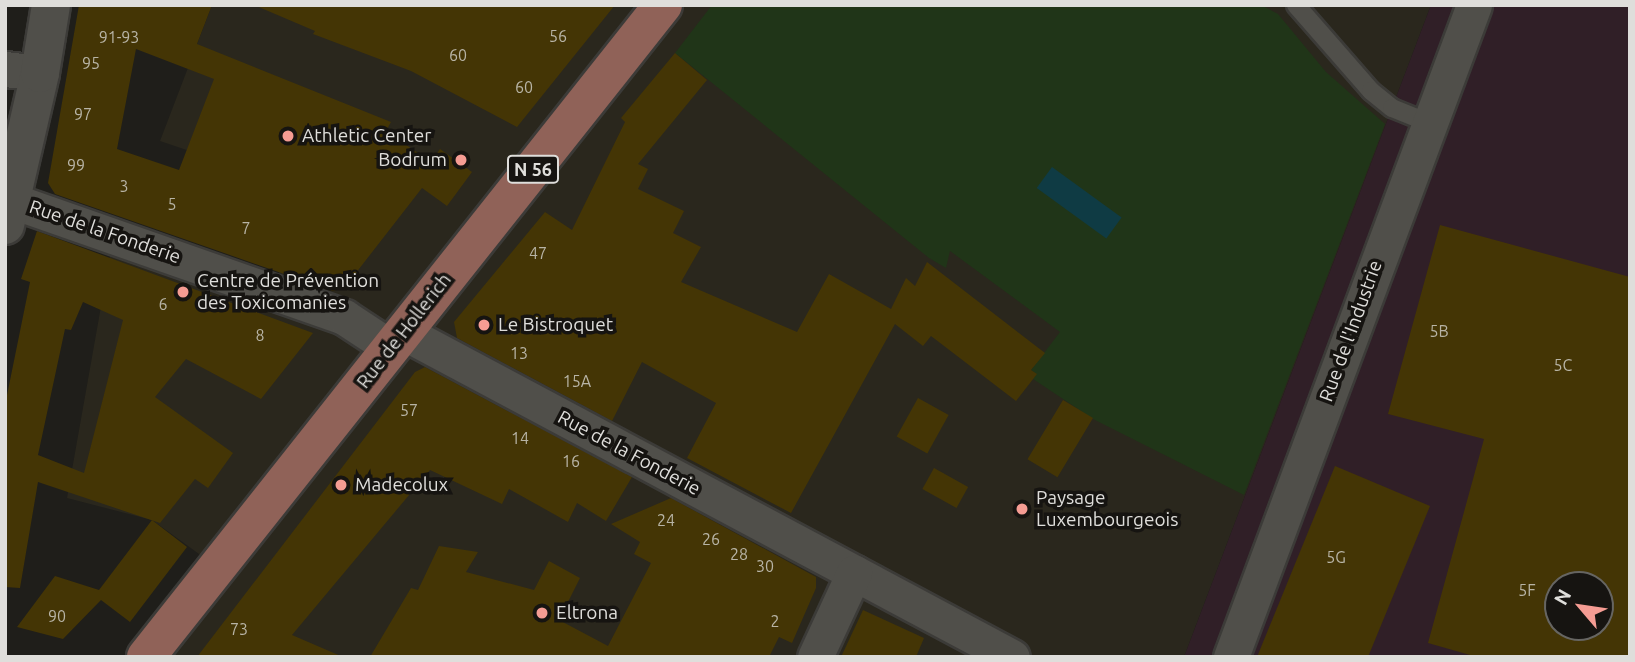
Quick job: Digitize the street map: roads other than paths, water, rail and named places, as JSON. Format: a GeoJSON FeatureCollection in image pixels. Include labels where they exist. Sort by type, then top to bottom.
{"type":"FeatureCollection","features":[{"type":"Feature","properties":{"kind":"main road"},"geometry":{"type":"LineString","coordinates":[[7,213],[23,71],[51,5]]}},
{"type":"Feature","properties":{"kind":"main road","name":"Rue de Hollerich"},"geometry":{"type":"LineString","coordinates":[[146,657],[663,5]]}},
{"type":"Feature","properties":{"kind":"street","name":"Rue de l'Industrie"},"geometry":{"type":"LineString","coordinates":[[1231,657],[1474,5]]}},
{"type":"Feature","properties":{"kind":"street","name":"Rue de la Fonderie"},"geometry":{"type":"LineString","coordinates":[[7,213],[344,317],[397,340],[854,573]]}},
{"type":"Feature","properties":{"kind":"street"},"geometry":{"type":"LineString","coordinates":[[815,657],[854,573],[1012,657]]}},
{"type":"Feature","properties":{"kind":"lane"},"geometry":{"type":"LineString","coordinates":[[1296,5],[1371,91],[1392,108],[1429,123]]}},
{"type":"Feature","properties":{"kind":"water"},"geometry":{"type":"Polygon","coordinates":[[[1052,167],[1122,218],[1106,239],[1037,188],[1052,167]]]}},
{"type":"Feature","properties":{"kind":"place","name":"Athletic Center"},"geometry":{"type":"Point","coordinates":[288,136]}},
{"type":"Feature","properties":{"kind":"place","name":"Bodrum"},"geometry":{"type":"Point","coordinates":[461,160]}},
{"type":"Feature","properties":{"kind":"place","name":"Centre de Prévention des Toxicomanies"},"geometry":{"type":"Point","coordinates":[183,292]}},
{"type":"Feature","properties":{"kind":"place","name":"Le Bistroquet"},"geometry":{"type":"Point","coordinates":[484,325]}},
{"type":"Feature","properties":{"kind":"place","name":"Madecolux"},"geometry":{"type":"Point","coordinates":[341,485]}},
{"type":"Feature","properties":{"kind":"place","name":"Paysage Luxembourgeois"},"geometry":{"type":"Point","coordinates":[1022,509]}},
{"type":"Feature","properties":{"kind":"place","name":"Eltrona"},"geometry":{"type":"Point","coordinates":[542,613]}}]}
